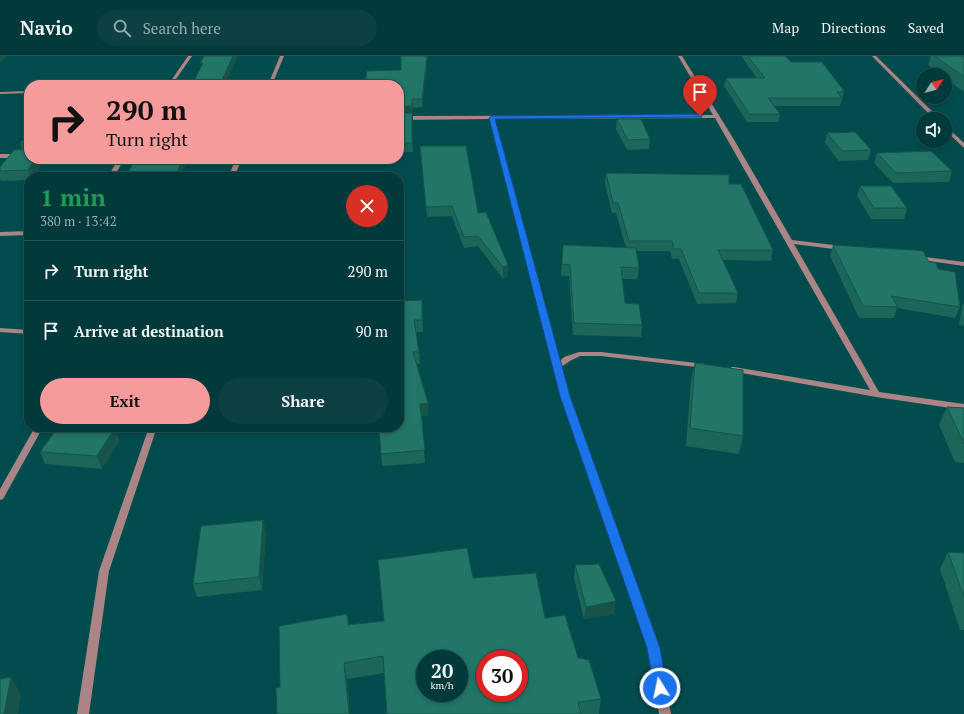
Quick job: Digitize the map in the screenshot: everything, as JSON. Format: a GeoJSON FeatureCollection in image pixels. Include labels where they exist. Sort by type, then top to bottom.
{"type":"FeatureCollection","features":[{"type":"Feature","properties":{"kind":"street"},"geometry":{"type":"LineString","coordinates":[[173,80],[190,56]]}},
{"type":"Feature","properties":{"kind":"street"},"geometry":{"type":"LineString","coordinates":[[272,80],[282,56]]}},
{"type":"Feature","properties":{"kind":"street"},"geometry":{"type":"LineString","coordinates":[[680,56],[876,394]]}},
{"type":"Feature","properties":{"kind":"street"},"geometry":{"type":"LineString","coordinates":[[874,56],[930,112]]}},
{"type":"Feature","properties":{"kind":"street"},"geometry":{"type":"LineString","coordinates":[[0,93],[24,92]]}},
{"type":"Feature","properties":{"kind":"street"},"geometry":{"type":"LineString","coordinates":[[404,118],[716,116]]}},
{"type":"Feature","properties":{"kind":"street"},"geometry":{"type":"LineString","coordinates":[[492,118],[565,396],[653,648],[665,714]]}},
{"type":"Feature","properties":{"kind":"street"},"geometry":{"type":"LineString","coordinates":[[952,134],[964,146]]}},
{"type":"Feature","properties":{"kind":"street"},"geometry":{"type":"LineString","coordinates":[[0,156],[24,156]]}},
{"type":"Feature","properties":{"kind":"street"},"geometry":{"type":"LineString","coordinates":[[0,234],[24,233]]}},
{"type":"Feature","properties":{"kind":"street"},"geometry":{"type":"LineString","coordinates":[[789,242],[848,249]]}},
{"type":"Feature","properties":{"kind":"street"},"geometry":{"type":"LineString","coordinates":[[908,257],[964,264]]}},
{"type":"Feature","properties":{"kind":"street"},"geometry":{"type":"LineString","coordinates":[[0,330],[24,332]]}},
{"type":"Feature","properties":{"kind":"street"},"geometry":{"type":"LineString","coordinates":[[557,366],[567,359],[579,354],[601,354],[719,367],[876,394],[964,407]]}},
{"type":"Feature","properties":{"kind":"street"},"geometry":{"type":"LineString","coordinates":[[0,497],[35,432]]}},
{"type":"Feature","properties":{"kind":"street"},"geometry":{"type":"LineString","coordinates":[[83,714],[104,571],[151,432]]}},
{"type":"Feature","properties":{"kind":"building"},"geometry":{"type":"Polygon","coordinates":[[[204,56],[233,56],[222,80],[194,80],[203,63],[200,63],[204,56]]]}},
{"type":"Feature","properties":{"kind":"building"},"geometry":{"type":"Polygon","coordinates":[[[401,56],[427,56],[422,99],[412,99],[412,106],[404,107],[404,80],[366,80],[367,71],[401,70],[401,56]]]}},
{"type":"Feature","properties":{"kind":"building"},"geometry":{"type":"Polygon","coordinates":[[[748,56],[785,56],[791,62],[822,62],[844,91],[837,92],[842,98],[768,98],[780,114],[749,114],[726,78],[765,78],[748,56]]]}},
{"type":"Feature","properties":{"kind":"building"},"geometry":{"type":"Polygon","coordinates":[[[935,56],[964,56],[964,77],[935,56]]]}},
{"type":"Feature","properties":{"kind":"building"},"geometry":{"type":"Polygon","coordinates":[[[404,113],[412,113],[412,143],[404,143],[404,113]]]}},
{"type":"Feature","properties":{"kind":"building"},"geometry":{"type":"Polygon","coordinates":[[[617,119],[641,119],[650,139],[628,140],[617,119]]]}},
{"type":"Feature","properties":{"kind":"building"},"geometry":{"type":"Polygon","coordinates":[[[855,132],[871,150],[842,151],[827,133],[855,132]]]}},
{"type":"Feature","properties":{"kind":"building"},"geometry":{"type":"Polygon","coordinates":[[[420,146],[466,146],[478,213],[486,212],[508,265],[503,267],[478,236],[464,237],[452,206],[426,207],[420,146]]]}},
{"type":"Feature","properties":{"kind":"building"},"geometry":{"type":"Polygon","coordinates":[[[24,149],[24,164],[32,164],[28,170],[0,171],[0,167],[14,150],[24,149]]]}},
{"type":"Feature","properties":{"kind":"building"},"geometry":{"type":"Polygon","coordinates":[[[931,151],[952,171],[896,173],[877,153],[931,151]]]}},
{"type":"Feature","properties":{"kind":"building"},"geometry":{"type":"Polygon","coordinates":[[[132,164],[180,164],[178,172],[128,172],[132,164]]]}},
{"type":"Feature","properties":{"kind":"building"},"geometry":{"type":"Polygon","coordinates":[[[606,173],[729,175],[729,184],[741,184],[773,250],[718,250],[738,293],[699,293],[681,249],[674,249],[672,241],[629,241],[618,203],[613,203],[606,173]]]}},
{"type":"Feature","properties":{"kind":"building"},"geometry":{"type":"Polygon","coordinates":[[[860,186],[891,186],[907,208],[874,208],[860,186]]]}},
{"type":"Feature","properties":{"kind":"building"},"geometry":{"type":"Polygon","coordinates":[[[563,245],[636,248],[639,268],[621,267],[625,303],[639,304],[642,325],[574,323],[570,265],[562,264],[563,245]]]}},
{"type":"Feature","properties":{"kind":"building"},"geometry":{"type":"Polygon","coordinates":[[[833,245],[923,251],[929,262],[936,263],[938,269],[955,272],[960,307],[891,296],[898,307],[863,306],[833,245]]]}},
{"type":"Feature","properties":{"kind":"building"},"geometry":{"type":"Polygon","coordinates":[[[422,300],[422,320],[414,320],[419,352],[413,352],[428,403],[420,404],[425,450],[381,454],[379,432],[404,432],[404,301],[422,300]]]}},
{"type":"Feature","properties":{"kind":"building"},"geometry":{"type":"Polygon","coordinates":[[[695,363],[743,370],[743,436],[690,428],[695,363]]]}},
{"type":"Feature","properties":{"kind":"building"},"geometry":{"type":"Polygon","coordinates":[[[947,407],[964,408],[964,444],[947,407]]]}},
{"type":"Feature","properties":{"kind":"building"},"geometry":{"type":"Polygon","coordinates":[[[54,432],[112,432],[97,456],[40,452],[54,432]]]}},
{"type":"Feature","properties":{"kind":"building"},"geometry":{"type":"Polygon","coordinates":[[[263,520],[259,577],[193,584],[201,526],[263,520]]]}},
{"type":"Feature","properties":{"kind":"building"},"geometry":{"type":"Polygon","coordinates":[[[467,548],[473,578],[536,573],[545,618],[565,615],[578,658],[589,660],[601,699],[578,702],[581,714],[387,714],[383,656],[344,663],[349,714],[277,714],[276,688],[280,687],[279,626],[347,614],[348,625],[384,621],[378,560],[467,548]]]}},
{"type":"Feature","properties":{"kind":"building"},"geometry":{"type":"Polygon","coordinates":[[[948,552],[964,553],[964,597],[948,552]]]}},
{"type":"Feature","properties":{"kind":"building"},"geometry":{"type":"Polygon","coordinates":[[[599,564],[616,601],[586,607],[575,565],[599,564]]]}},
{"type":"Feature","properties":{"kind":"building"},"geometry":{"type":"Polygon","coordinates":[[[11,677],[4,714],[0,714],[0,679],[11,677]]]}},
{"type":"Feature","properties":{"kind":"route"},"geometry":{"type":"LineString","coordinates":[[660,688],[653,648],[565,396],[492,118],[700,116]]}}]}
